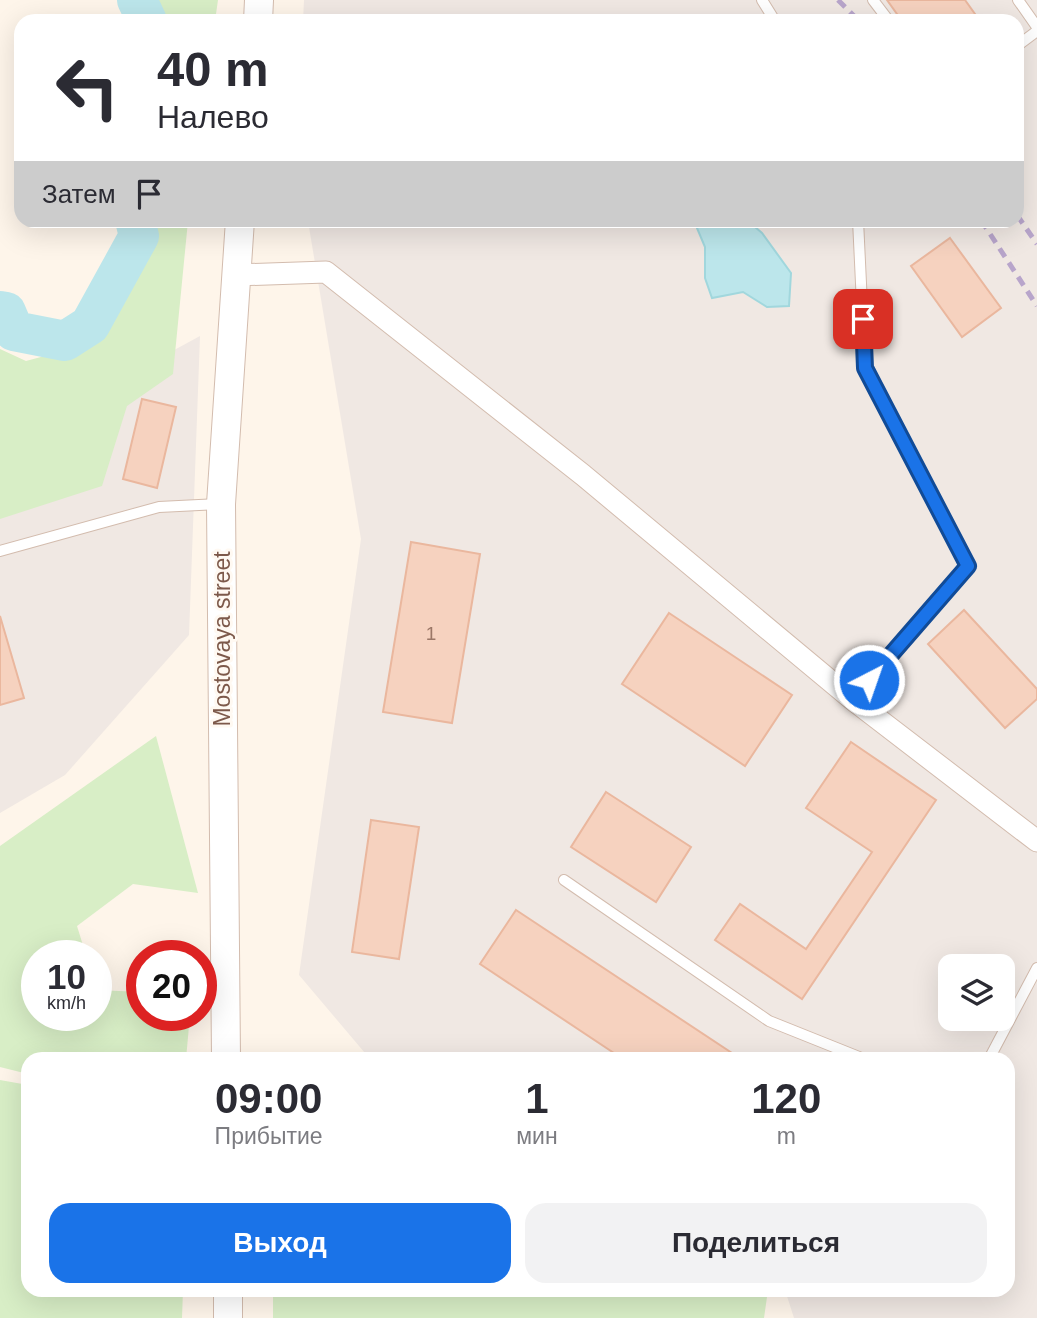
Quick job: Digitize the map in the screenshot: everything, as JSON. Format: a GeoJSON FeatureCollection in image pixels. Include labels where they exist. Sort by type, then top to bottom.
{"type":"FeatureCollection","features":[{"type":"Feature","properties":{"kind":"street","name":"Mostovaya street"},"geometry":{"type":"LineString","coordinates":[[226,1052],[221,504],[239,228]]}},
{"type":"Feature","properties":{"kind":"street"},"geometry":{"type":"LineString","coordinates":[[236,275],[326,272],[583,475],[852,699],[1037,841]]}},
{"type":"Feature","properties":{"kind":"street"},"geometry":{"type":"LineString","coordinates":[[228,1297],[228,1318]]}},
{"type":"Feature","properties":{"kind":"lane"},"geometry":{"type":"LineString","coordinates":[[873,0],[884,14]]}},
{"type":"Feature","properties":{"kind":"lane"},"geometry":{"type":"LineString","coordinates":[[1018,0],[1037,29]]}},
{"type":"Feature","properties":{"kind":"lane"},"geometry":{"type":"LineString","coordinates":[[852,699],[968,566],[865,368],[858,228]]}},
{"type":"Feature","properties":{"kind":"lane"},"geometry":{"type":"LineString","coordinates":[[0,551],[159,507],[221,504]]}},
{"type":"Feature","properties":{"kind":"lane"},"geometry":{"type":"LineString","coordinates":[[564,880],[769,1021],[846,1052]]}},
{"type":"Feature","properties":{"kind":"lane"},"geometry":{"type":"LineString","coordinates":[[993,1052],[1037,968]]}},
{"type":"Feature","properties":{"kind":"shaded area"},"geometry":{"type":"Polygon","coordinates":[[[304,0],[1037,0],[1037,1318],[794,1318],[787,1297],[1015,1297],[1015,1052],[364,1052],[299,975],[361,539],[309,228],[1024,228],[1024,14],[303,14],[304,0]]]}},
{"type":"Feature","properties":{"kind":"shaded area"},"geometry":{"type":"Polygon","coordinates":[[[200,336],[189,635],[65,775],[0,813],[0,445],[200,336]]]}},
{"type":"Feature","properties":{"kind":"green space"},"geometry":{"type":"Polygon","coordinates":[[[159,0],[218,0],[216,14],[158,14],[159,0]]]}},
{"type":"Feature","properties":{"kind":"green space"},"geometry":{"type":"Polygon","coordinates":[[[146,228],[187,228],[173,374],[127,406],[102,486],[0,519],[0,349],[26,361],[89,344],[145,247],[146,228]]]}},
{"type":"Feature","properties":{"kind":"green space"},"geometry":{"type":"Polygon","coordinates":[[[156,736],[198,893],[133,884],[77,926],[81,940],[21,940],[21,1031],[112,1031],[112,991],[126,991],[126,1031],[189,1031],[187,1052],[21,1052],[21,1072],[0,1067],[0,846],[156,736]]]}},
{"type":"Feature","properties":{"kind":"green space"},"geometry":{"type":"Polygon","coordinates":[[[0,1080],[21,1084],[21,1297],[183,1297],[182,1318],[0,1318],[0,1080]]]}},
{"type":"Feature","properties":{"kind":"green space"},"geometry":{"type":"Polygon","coordinates":[[[273,1297],[767,1297],[764,1318],[273,1318],[273,1297]]]}},
{"type":"Feature","properties":{"kind":"water"},"geometry":{"type":"Polygon","coordinates":[[[697,228],[756,228],[791,273],[789,306],[767,307],[743,292],[712,298],[705,278],[705,247],[697,228]]]}},
{"type":"Feature","properties":{"kind":"building"},"geometry":{"type":"Polygon","coordinates":[[[887,0],[965,0],[975,14],[897,14],[887,0]]]}},
{"type":"Feature","properties":{"kind":"building"},"geometry":{"type":"Polygon","coordinates":[[[950,238],[1001,308],[962,337],[911,266],[950,238]]]}},
{"type":"Feature","properties":{"kind":"building"},"geometry":{"type":"Polygon","coordinates":[[[142,399],[176,407],[157,488],[123,479],[142,399]]]}},
{"type":"Feature","properties":{"kind":"building"},"geometry":{"type":"Polygon","coordinates":[[[411,542],[480,554],[452,723],[383,712],[411,542]]]}},
{"type":"Feature","properties":{"kind":"building"},"geometry":{"type":"Polygon","coordinates":[[[964,610],[1037,689],[1037,699],[1005,728],[928,644],[964,610]]]}},
{"type":"Feature","properties":{"kind":"building"},"geometry":{"type":"Polygon","coordinates":[[[669,613],[792,695],[745,766],[622,684],[669,613]]]}},
{"type":"Feature","properties":{"kind":"building"},"geometry":{"type":"Polygon","coordinates":[[[0,616],[24,698],[0,705],[0,616]]]}},
{"type":"Feature","properties":{"kind":"building"},"geometry":{"type":"Polygon","coordinates":[[[851,742],[936,800],[802,999],[715,940],[740,904],[806,949],[872,852],[806,808],[851,742]]]}},
{"type":"Feature","properties":{"kind":"building"},"geometry":{"type":"Polygon","coordinates":[[[606,792],[691,847],[656,902],[571,847],[606,792]]]}},
{"type":"Feature","properties":{"kind":"building"},"geometry":{"type":"Polygon","coordinates":[[[371,820],[419,827],[399,959],[352,952],[371,820]]]}},
{"type":"Feature","properties":{"kind":"building"},"geometry":{"type":"Polygon","coordinates":[[[516,910],[730,1052],[612,1052],[480,964],[516,910]]]}},
{"type":"Feature","properties":{"kind":"waterway"},"geometry":{"type":"LineString","coordinates":[[137,0],[144,14]]}},
{"type":"Feature","properties":{"kind":"waterway"},"geometry":{"type":"LineString","coordinates":[[0,311],[6,312],[14,331],[65,341],[90,325],[139,236],[137,228]]}},
{"type":"Feature","properties":{"kind":"railway"},"geometry":{"type":"LineString","coordinates":[[838,0],[852,14]]}},
{"type":"Feature","properties":{"kind":"railway"},"geometry":{"type":"LineString","coordinates":[[1024,225],[1037,244]]}},
{"type":"Feature","properties":{"kind":"railway"},"geometry":{"type":"LineString","coordinates":[[986,228],[1037,306]]}},
{"type":"Feature","properties":{"kind":"route"},"geometry":{"type":"LineString","coordinates":[[863,319],[865,368],[968,566],[869,680]]}}]}
